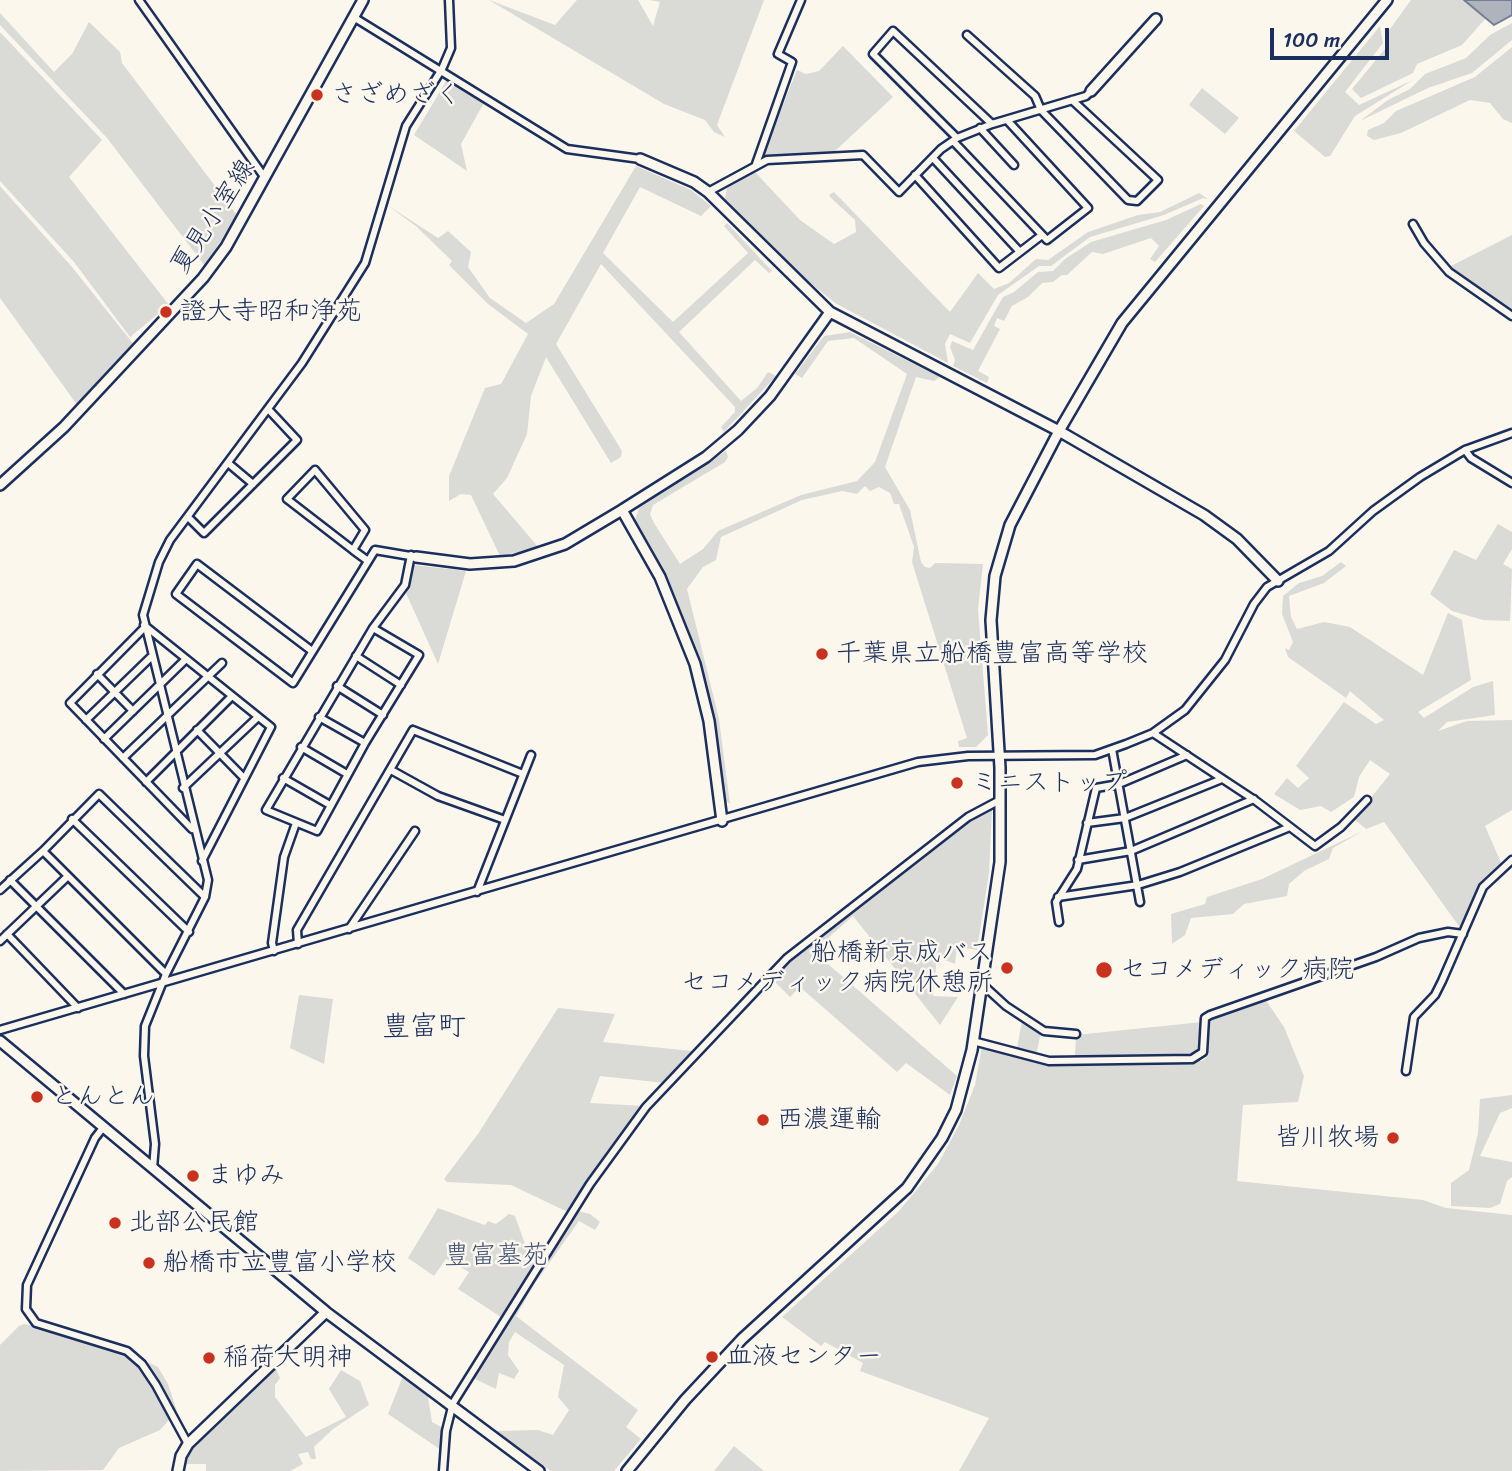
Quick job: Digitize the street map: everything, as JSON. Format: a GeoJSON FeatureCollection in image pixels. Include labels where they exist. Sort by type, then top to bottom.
{"type":"FeatureCollection","features":[{"type":"Feature","properties":{"kind":"street"},"geometry":{"type":"LineString","coordinates":[[139,0],[265,178]]}},
{"type":"Feature","properties":{"kind":"street","name":"夏見小室線"},"geometry":{"type":"LineString","coordinates":[[0,485],[64,427],[180,304],[226,247],[363,0]]}},
{"type":"Feature","properties":{"kind":"street"},"geometry":{"type":"LineString","coordinates":[[153,1168],[155,1144],[144,1034],[166,974],[205,897],[208,880],[174,752],[143,615],[159,562],[170,540],[269,410],[365,263],[406,126],[442,69],[452,40],[449,0]]}},
{"type":"Feature","properties":{"kind":"street"},"geometry":{"type":"LineString","coordinates":[[756,164],[792,62],[778,54],[801,0]]}},
{"type":"Feature","properties":{"kind":"street"},"geometry":{"type":"LineString","coordinates":[[627,1471],[685,1400],[742,1339],[872,1223],[918,1176],[956,1110],[973,1041],[1000,862],[1001,800],[991,620],[995,576],[1010,525],[1104,350],[1143,295],[1387,0]]}},
{"type":"Feature","properties":{"kind":"street"},"geometry":{"type":"LineString","coordinates":[[355,18],[442,69],[567,149],[640,159],[694,181],[830,312],[1059,431],[1221,527],[1253,553],[1278,581]]}},
{"type":"Feature","properties":{"kind":"street"},"geometry":{"type":"LineString","coordinates":[[708,192],[767,160],[863,155],[899,192],[955,139],[980,128],[1072,100],[1091,91],[1156,19]]}},
{"type":"Feature","properties":{"kind":"street"},"geometry":{"type":"LineString","coordinates":[[992,124],[893,31],[873,54],[1047,240],[1076,215],[1079,218],[1084,215],[1088,208],[1007,120]]}},
{"type":"Feature","properties":{"kind":"street"},"geometry":{"type":"LineString","coordinates":[[967,35],[1035,96],[1041,110],[1128,200],[1137,201],[1158,180],[1072,100]]}},
{"type":"Feature","properties":{"kind":"street"},"geometry":{"type":"LineString","coordinates":[[980,128],[1014,165]]}},
{"type":"Feature","properties":{"kind":"street"},"geometry":{"type":"LineString","coordinates":[[933,158],[1020,252]]}},
{"type":"Feature","properties":{"kind":"street"},"geometry":{"type":"LineString","coordinates":[[915,175],[999,268],[1042,235]]}},
{"type":"Feature","properties":{"kind":"street"},"geometry":{"type":"LineString","coordinates":[[1413,224],[1424,243],[1449,272],[1512,316]]}},
{"type":"Feature","properties":{"kind":"street"},"geometry":{"type":"LineString","coordinates":[[312,651],[197,564],[176,594],[293,683],[376,550],[470,564],[514,561],[565,544],[706,457],[738,430],[770,396],[830,312]]}},
{"type":"Feature","properties":{"kind":"street"},"geometry":{"type":"LineString","coordinates":[[188,517],[204,533],[297,440],[269,410]]}},
{"type":"Feature","properties":{"kind":"street"},"geometry":{"type":"LineString","coordinates":[[0,1030],[918,762],[951,757],[999,755],[1095,755],[1153,733],[1194,700],[1225,660],[1262,594],[1278,581],[1310,564],[1373,510],[1465,450],[1512,433]]}},
{"type":"Feature","properties":{"kind":"street"},"geometry":{"type":"LineString","coordinates":[[1465,450],[1512,483]]}},
{"type":"Feature","properties":{"kind":"street"},"geometry":{"type":"LineString","coordinates":[[229,463],[253,484]]}},
{"type":"Feature","properties":{"kind":"street"},"geometry":{"type":"LineString","coordinates":[[353,550],[365,530],[315,470],[287,499],[353,550],[368,561]]}},
{"type":"Feature","properties":{"kind":"street"},"geometry":{"type":"LineString","coordinates":[[622,510],[664,585],[695,664],[709,721],[722,821]]}},
{"type":"Feature","properties":{"kind":"street"},"geometry":{"type":"LineString","coordinates":[[373,628],[419,655],[365,743],[317,831],[266,810],[337,686],[373,628],[405,585],[414,556]]}},
{"type":"Feature","properties":{"kind":"street"},"geometry":{"type":"LineString","coordinates":[[144,626],[271,727],[202,861]]}},
{"type":"Feature","properties":{"kind":"street"},"geometry":{"type":"LineString","coordinates":[[144,626],[70,701],[194,830]]}},
{"type":"Feature","properties":{"kind":"street"},"geometry":{"type":"LineString","coordinates":[[356,656],[401,685]]}},
{"type":"Feature","properties":{"kind":"street"},"geometry":{"type":"LineString","coordinates":[[86,720],[151,657]]}},
{"type":"Feature","properties":{"kind":"street"},"geometry":{"type":"LineString","coordinates":[[104,739],[186,659]]}},
{"type":"Feature","properties":{"kind":"street"},"geometry":{"type":"LineString","coordinates":[[123,758],[222,663]]}},
{"type":"Feature","properties":{"kind":"street"},"geometry":{"type":"LineString","coordinates":[[97,674],[133,711]]}},
{"type":"Feature","properties":{"kind":"street"},"geometry":{"type":"LineString","coordinates":[[337,686],[383,715]]}},
{"type":"Feature","properties":{"kind":"street"},"geometry":{"type":"LineString","coordinates":[[146,782],[232,696]]}},
{"type":"Feature","properties":{"kind":"street"},"geometry":{"type":"LineString","coordinates":[[183,788],[258,717]]}},
{"type":"Feature","properties":{"kind":"street"},"geometry":{"type":"LineString","coordinates":[[318,717],[365,743]]}},
{"type":"Feature","properties":{"kind":"street"},"geometry":{"type":"LineString","coordinates":[[197,730],[244,778]]}},
{"type":"Feature","properties":{"kind":"street"},"geometry":{"type":"LineString","coordinates":[[298,944],[297,930],[412,730],[523,774]]}},
{"type":"Feature","properties":{"kind":"street"},"geometry":{"type":"LineString","coordinates":[[1153,733],[1254,799],[1315,846],[1341,827],[1367,800]]}},
{"type":"Feature","properties":{"kind":"street"},"geometry":{"type":"LineString","coordinates":[[301,747],[348,774]]}},
{"type":"Feature","properties":{"kind":"street"},"geometry":{"type":"LineString","coordinates":[[1112,749],[1140,902]]}},
{"type":"Feature","properties":{"kind":"street"},"geometry":{"type":"LineString","coordinates":[[477,892],[531,755]]}},
{"type":"Feature","properties":{"kind":"street"},"geometry":{"type":"LineString","coordinates":[[1059,922],[1058,897],[1077,869],[1096,788],[1119,784],[1187,755]]}},
{"type":"Feature","properties":{"kind":"street"},"geometry":{"type":"LineString","coordinates":[[391,769],[438,796],[505,820]]}},
{"type":"Feature","properties":{"kind":"street"},"geometry":{"type":"LineString","coordinates":[[283,778],[330,805]]}},
{"type":"Feature","properties":{"kind":"street"},"geometry":{"type":"LineString","coordinates":[[1087,822],[1125,818],[1222,779]]}},
{"type":"Feature","properties":{"kind":"street"},"geometry":{"type":"LineString","coordinates":[[0,890],[99,794],[205,897]]}},
{"type":"Feature","properties":{"kind":"street"},"geometry":{"type":"LineString","coordinates":[[1078,860],[1131,852],[1254,799]]}},
{"type":"Feature","properties":{"kind":"street"},"geometry":{"type":"LineString","coordinates":[[443,1471],[451,1407],[590,1184],[646,1107],[787,958],[968,817],[1001,800]]}},
{"type":"Feature","properties":{"kind":"street"},"geometry":{"type":"LineString","coordinates":[[72,820],[189,932]]}},
{"type":"Feature","properties":{"kind":"street"},"geometry":{"type":"LineString","coordinates":[[274,951],[272,943],[284,857],[296,823]]}},
{"type":"Feature","properties":{"kind":"street"},"geometry":{"type":"LineString","coordinates":[[1058,897],[1138,885],[1180,872],[1290,827]]}},
{"type":"Feature","properties":{"kind":"street"},"geometry":{"type":"LineString","coordinates":[[349,929],[415,831]]}},
{"type":"Feature","properties":{"kind":"street"},"geometry":{"type":"LineString","coordinates":[[43,851],[166,974]]}},
{"type":"Feature","properties":{"kind":"street"},"geometry":{"type":"LineString","coordinates":[[1406,1072],[1414,1017],[1435,995],[1482,887],[1512,860]]}},
{"type":"Feature","properties":{"kind":"street"},"geometry":{"type":"LineString","coordinates":[[0,941],[68,876]]}},
{"type":"Feature","properties":{"kind":"street"},"geometry":{"type":"LineString","coordinates":[[10,880],[124,994]]}},
{"type":"Feature","properties":{"kind":"street"},"geometry":{"type":"LineString","coordinates":[[973,1041],[1049,1061],[1192,1059],[1203,1052],[1205,1018],[1210,1015],[1376,957],[1419,938],[1448,932],[1463,934]]}},
{"type":"Feature","properties":{"kind":"street"},"geometry":{"type":"LineString","coordinates":[[7,934],[78,1007]]}},
{"type":"Feature","properties":{"kind":"street"},"geometry":{"type":"LineString","coordinates":[[982,984],[1006,1006],[1044,1031],[1076,1034]]}},
{"type":"Feature","properties":{"kind":"street"},"geometry":{"type":"LineString","coordinates":[[0,1041],[326,1312],[539,1471]]}},
{"type":"Feature","properties":{"kind":"street"},"geometry":{"type":"LineString","coordinates":[[0,1055],[8,1048]]}},
{"type":"Feature","properties":{"kind":"street"},"geometry":{"type":"LineString","coordinates":[[103,1129],[95,1138],[27,1285],[26,1309],[36,1323],[127,1351],[142,1364],[163,1395],[188,1444]]}},
{"type":"Feature","properties":{"kind":"street"},"geometry":{"type":"LineString","coordinates":[[178,1471],[181,1456],[188,1444],[326,1312]]}},
{"type":"Feature","properties":{"kind":"green space"},"geometry":{"type":"Polygon","coordinates":[[[489,0],[555,25],[577,0],[638,0],[653,26],[660,2],[649,0],[764,0],[717,125],[725,137],[714,132],[705,120],[664,104],[489,0]]]}},
{"type":"Feature","properties":{"kind":"green space"},"geometry":{"type":"Polygon","coordinates":[[[1411,0],[1464,0],[1486,18],[1462,45],[1417,64],[1413,73],[1361,98],[1352,89],[1389,44],[1387,33],[1411,0]]]}},
{"type":"Feature","properties":{"kind":"green space"},"geometry":{"type":"Polygon","coordinates":[[[0,13],[54,72],[72,54],[89,22],[120,52],[122,63],[237,215],[205,266],[107,138],[0,25],[0,13]]]}},
{"type":"Feature","properties":{"kind":"green space"},"geometry":{"type":"Polygon","coordinates":[[[1512,23],[1512,40],[1472,73],[1428,88],[1360,121],[1388,100],[1410,89],[1425,74],[1466,58],[1490,35],[1512,23]]]}},
{"type":"Feature","properties":{"kind":"green space"},"geometry":{"type":"Polygon","coordinates":[[[1380,26],[1383,43],[1345,92],[1359,105],[1413,80],[1355,116],[1330,156],[1325,157],[1294,131],[1380,26]]]}},
{"type":"Feature","properties":{"kind":"green space"},"geometry":{"type":"Polygon","coordinates":[[[0,32],[102,140],[69,177],[169,305],[130,337],[74,262],[0,181],[0,32]]]}},
{"type":"Feature","properties":{"kind":"green space"},"geometry":{"type":"Polygon","coordinates":[[[843,46],[893,97],[833,153],[763,155],[797,70],[806,74],[819,71],[843,46]]]}},
{"type":"Feature","properties":{"kind":"green space"},"geometry":{"type":"Polygon","coordinates":[[[1512,47],[1512,123],[1503,119],[1490,103],[1470,100],[1401,133],[1374,140],[1367,136],[1368,130],[1384,123],[1396,111],[1475,77],[1512,47]]]}},
{"type":"Feature","properties":{"kind":"green space"},"geometry":{"type":"Polygon","coordinates":[[[448,78],[485,101],[461,144],[467,171],[414,135],[448,78]]]}},
{"type":"Feature","properties":{"kind":"green space"},"geometry":{"type":"Polygon","coordinates":[[[1202,88],[1239,118],[1225,134],[1189,105],[1202,88]]]}},
{"type":"Feature","properties":{"kind":"green space"},"geometry":{"type":"Polygon","coordinates":[[[636,166],[691,190],[711,206],[701,216],[640,187],[603,253],[673,322],[748,253],[724,226],[727,223],[772,271],[769,273],[755,260],[679,332],[741,401],[757,388],[768,372],[776,376],[724,432],[721,427],[735,412],[735,407],[601,264],[556,344],[622,451],[621,457],[611,463],[546,357],[531,396],[527,434],[507,478],[493,494],[539,548],[500,556],[471,495],[461,494],[449,501],[449,476],[485,388],[501,384],[528,334],[488,304],[449,265],[452,261],[417,227],[387,205],[438,238],[448,231],[471,252],[468,267],[490,298],[526,323],[554,304],[636,166]]]}},
{"type":"Feature","properties":{"kind":"green space"},"geometry":{"type":"Polygon","coordinates":[[[755,172],[800,220],[834,244],[856,232],[855,220],[829,195],[834,192],[950,312],[978,273],[994,289],[1009,283],[1036,259],[1048,260],[1088,232],[1138,215],[1160,212],[1199,193],[1208,199],[1203,198],[1164,215],[1090,237],[1051,266],[1039,266],[998,295],[970,343],[950,334],[945,344],[948,363],[835,303],[797,272],[760,236],[725,199],[727,188],[755,172]]]}},
{"type":"Feature","properties":{"kind":"green space"},"geometry":{"type":"Polygon","coordinates":[[[0,186],[72,267],[135,346],[78,406],[0,298],[0,186]]]}},
{"type":"Feature","properties":{"kind":"green space"},"geometry":{"type":"Polygon","coordinates":[[[1201,204],[1204,206],[1155,262],[1150,259],[1159,246],[1151,238],[1103,254],[1092,252],[1067,275],[1062,275],[1053,282],[1042,283],[1028,297],[1012,306],[1004,321],[997,318],[994,326],[1000,329],[978,371],[989,377],[987,383],[953,366],[955,360],[950,347],[952,341],[973,350],[1003,297],[1014,292],[1038,272],[1053,271],[1065,259],[1091,242],[1166,220],[1201,204]]]}},
{"type":"Feature","properties":{"kind":"green space"},"geometry":{"type":"Polygon","coordinates":[[[1512,235],[1512,313],[1447,268],[1512,235]]]}},
{"type":"Feature","properties":{"kind":"green space"},"geometry":{"type":"Polygon","coordinates":[[[850,332],[940,377],[934,381],[916,377],[885,467],[910,510],[921,562],[925,567],[930,568],[935,563],[983,564],[978,609],[988,735],[976,747],[959,747],[958,741],[967,738],[912,562],[914,547],[899,504],[894,504],[890,493],[879,487],[870,491],[865,486],[857,494],[842,491],[802,500],[721,537],[716,560],[703,567],[687,589],[719,719],[730,804],[725,800],[713,721],[699,662],[665,573],[635,520],[639,508],[726,451],[728,457],[725,462],[653,505],[650,514],[654,523],[680,564],[703,549],[718,531],[801,495],[857,481],[875,462],[907,374],[854,338],[828,341],[802,378],[795,374],[824,336],[850,332]]]}},
{"type":"Feature","properties":{"kind":"green space"},"geometry":{"type":"Polygon","coordinates":[[[1498,524],[1512,532],[1512,549],[1503,564],[1512,569],[1510,621],[1483,620],[1452,611],[1430,594],[1454,550],[1476,560],[1498,524]]]}},
{"type":"Feature","properties":{"kind":"green space"},"geometry":{"type":"Polygon","coordinates":[[[1341,562],[1346,566],[1324,583],[1289,596],[1291,617],[1297,629],[1324,622],[1350,627],[1423,675],[1448,613],[1462,620],[1471,680],[1418,712],[1424,718],[1473,687],[1493,681],[1495,715],[1447,722],[1438,731],[1467,721],[1512,720],[1512,810],[1485,826],[1502,865],[1481,887],[1461,929],[1384,822],[1366,829],[1354,819],[1390,774],[1370,760],[1359,777],[1354,797],[1331,812],[1321,806],[1300,810],[1274,794],[1287,778],[1298,788],[1309,778],[1296,766],[1344,702],[1376,724],[1384,720],[1350,691],[1346,698],[1288,657],[1285,648],[1289,650],[1293,642],[1282,614],[1283,596],[1299,583],[1322,576],[1341,562]]]}},
{"type":"Feature","properties":{"kind":"green space"},"geometry":{"type":"Polygon","coordinates":[[[414,565],[466,571],[438,664],[405,591],[414,565]]]}},
{"type":"Feature","properties":{"kind":"green space"},"geometry":{"type":"Polygon","coordinates":[[[992,809],[989,873],[977,950],[957,947],[955,964],[937,957],[933,996],[958,997],[940,1025],[853,916],[813,951],[957,1076],[950,1095],[906,1063],[897,1072],[800,987],[790,997],[770,977],[970,820],[992,809]]]}},
{"type":"Feature","properties":{"kind":"green space"},"geometry":{"type":"Polygon","coordinates":[[[1363,831],[1333,848],[1329,859],[1304,871],[1289,884],[1287,896],[1244,904],[1233,914],[1191,918],[1185,935],[1172,944],[1171,914],[1205,904],[1207,897],[1262,879],[1363,831]]]}},
{"type":"Feature","properties":{"kind":"green space"},"geometry":{"type":"Polygon","coordinates":[[[299,995],[333,999],[324,1064],[290,1048],[299,995]]]}},
{"type":"Feature","properties":{"kind":"green space"},"geometry":{"type":"Polygon","coordinates":[[[1265,999],[1284,1027],[1304,1076],[1298,1102],[1243,1105],[1237,1181],[1423,1200],[1446,1208],[1512,1215],[1512,1471],[959,1471],[989,1418],[860,1371],[863,1363],[825,1342],[821,1346],[782,1317],[899,1211],[938,1164],[959,1125],[975,1085],[982,1045],[1050,1063],[1202,1061],[1206,1058],[1207,1019],[1265,999]]]}},
{"type":"Feature","properties":{"kind":"green space"},"geometry":{"type":"Polygon","coordinates":[[[558,1008],[615,1014],[603,1042],[692,1051],[665,1083],[600,1076],[590,1103],[644,1106],[570,1213],[511,1185],[447,1182],[444,1179],[478,1134],[558,1008]]]}},
{"type":"Feature","properties":{"kind":"green space"},"geometry":{"type":"Polygon","coordinates":[[[1022,1021],[1041,1031],[1036,1056],[1017,1048],[1022,1021]]]}},
{"type":"Feature","properties":{"kind":"green space"},"geometry":{"type":"Polygon","coordinates":[[[1202,1022],[1202,1050],[1193,1055],[1075,1057],[1076,1035],[1202,1022]]]}},
{"type":"Feature","properties":{"kind":"green space"},"geometry":{"type":"Polygon","coordinates":[[[1512,1095],[1512,1108],[1500,1113],[1480,1156],[1512,1162],[1512,1177],[1507,1181],[1500,1204],[1490,1208],[1451,1206],[1451,1183],[1469,1170],[1478,1133],[1480,1099],[1512,1095]]]}},
{"type":"Feature","properties":{"kind":"green space","name":"豊富墓苑"},"geometry":{"type":"Polygon","coordinates":[[[438,1208],[485,1225],[488,1221],[496,1224],[509,1214],[515,1216],[525,1244],[539,1255],[501,1317],[458,1289],[469,1272],[446,1259],[434,1276],[408,1258],[438,1208]]]}},
{"type":"Feature","properties":{"kind":"green space"},"geometry":{"type":"Polygon","coordinates":[[[577,1211],[590,1214],[600,1222],[595,1230],[579,1221],[535,1283],[516,1316],[638,1410],[626,1427],[641,1439],[614,1471],[551,1471],[496,1431],[538,1430],[553,1435],[569,1410],[558,1397],[564,1365],[515,1332],[509,1342],[508,1355],[519,1371],[514,1379],[499,1373],[496,1389],[473,1378],[577,1211]]]}},
{"type":"Feature","properties":{"kind":"green space"},"geometry":{"type":"Polygon","coordinates":[[[24,1324],[100,1339],[158,1367],[168,1384],[177,1411],[160,1430],[119,1448],[103,1470],[0,1471],[0,1345],[24,1324]]]}},
{"type":"Feature","properties":{"kind":"green space"},"geometry":{"type":"Polygon","coordinates":[[[276,1369],[280,1378],[275,1385],[275,1397],[306,1437],[346,1417],[329,1389],[341,1370],[360,1381],[369,1405],[333,1429],[314,1447],[316,1459],[311,1459],[308,1452],[298,1454],[303,1464],[290,1471],[206,1471],[206,1464],[184,1464],[191,1446],[276,1369]]]}},
{"type":"Feature","properties":{"kind":"green space"},"geometry":{"type":"Polygon","coordinates":[[[403,1376],[428,1397],[432,1422],[443,1428],[441,1450],[388,1414],[403,1376]]]}},
{"type":"Feature","properties":{"kind":"green space"},"geometry":{"type":"Polygon","coordinates":[[[734,1446],[764,1471],[714,1471],[734,1446]]]}},
{"type":"Feature","properties":{"kind":"shaded area"},"geometry":{"type":"Polygon","coordinates":[[[1464,0],[1512,0],[1512,15],[1494,25],[1464,0]]]}},
{"type":"Feature","properties":{"kind":"place","name":"さざめざく"},"geometry":{"type":"Point","coordinates":[317,95]}},
{"type":"Feature","properties":{"kind":"place","name":"證大寺昭和浄苑"},"geometry":{"type":"Point","coordinates":[166,312]}},
{"type":"Feature","properties":{"kind":"place","name":"千葉県立船橋豊富高等学校"},"geometry":{"type":"Point","coordinates":[822,654]}},
{"type":"Feature","properties":{"kind":"place","name":"ミニストップ"},"geometry":{"type":"Point","coordinates":[957,783]}},
{"type":"Feature","properties":{"kind":"place","name":"船橋新京成バス セコメディック病院休憩所"},"geometry":{"type":"Point","coordinates":[1007,968]}},
{"type":"Feature","properties":{"kind":"place","name":"セコメディック病院"},"geometry":{"type":"Point","coordinates":[1104,970]}},
{"type":"Feature","properties":{"kind":"place","name":"とんとん"},"geometry":{"type":"Point","coordinates":[37,1097]}},
{"type":"Feature","properties":{"kind":"place","name":"西濃運輸"},"geometry":{"type":"Point","coordinates":[763,1120]}},
{"type":"Feature","properties":{"kind":"place","name":"皆川牧場"},"geometry":{"type":"Point","coordinates":[1393,1138]}},
{"type":"Feature","properties":{"kind":"place","name":"まゆみ"},"geometry":{"type":"Point","coordinates":[193,1176]}},
{"type":"Feature","properties":{"kind":"place","name":"北部公民館"},"geometry":{"type":"Point","coordinates":[115,1223]}},
{"type":"Feature","properties":{"kind":"place","name":"船橋市立豊富小学校"},"geometry":{"type":"Point","coordinates":[149,1263]}},
{"type":"Feature","properties":{"kind":"place","name":"血液センター"},"geometry":{"type":"Point","coordinates":[712,1357]}},
{"type":"Feature","properties":{"kind":"place","name":"稲荷大明神"},"geometry":{"type":"Point","coordinates":[209,1358]}},
{"type":"Feature","properties":{"kind":"district","name":"豊富町"},"geometry":{"type":"Point","coordinates":[424,1028]}}]}
